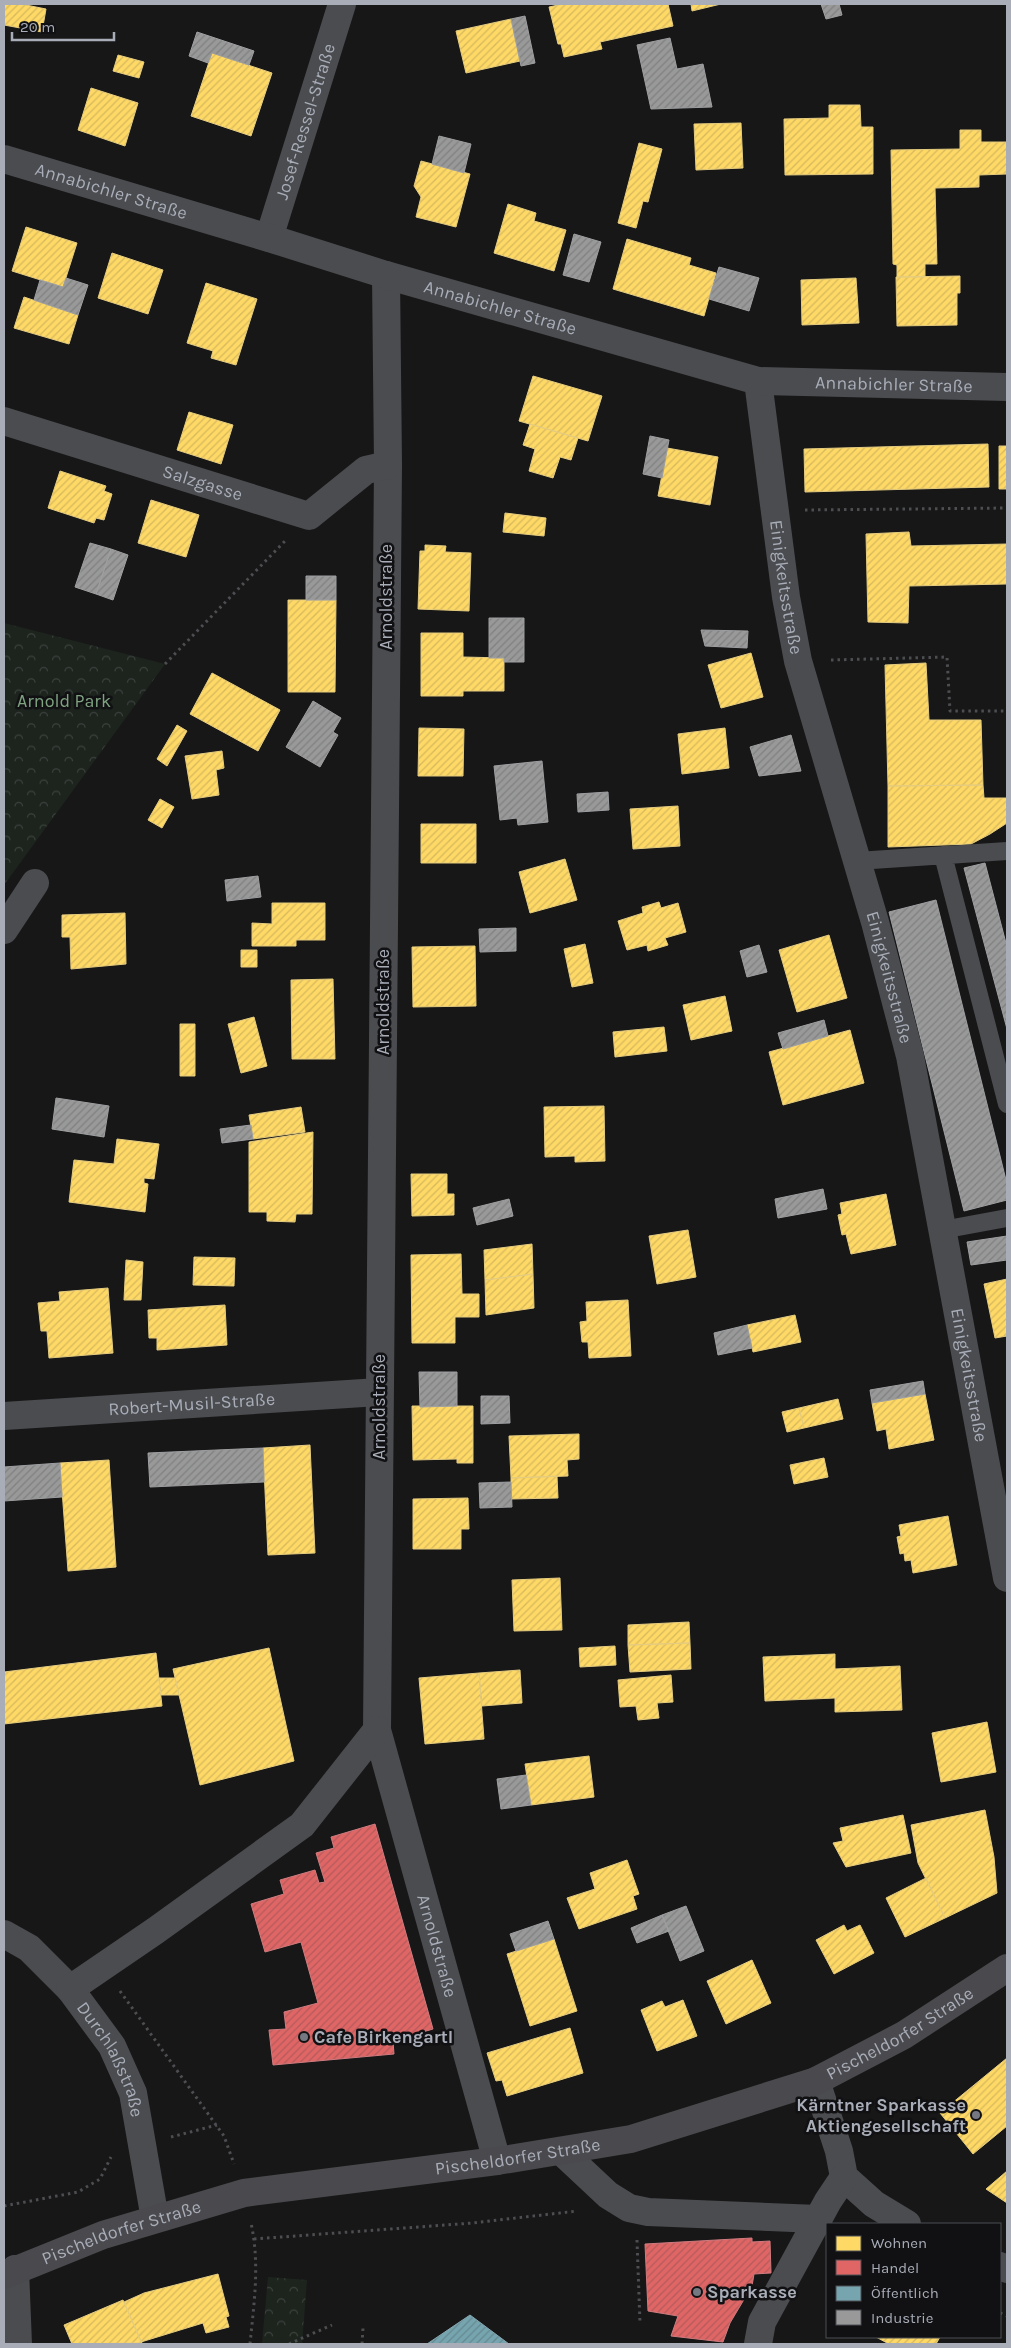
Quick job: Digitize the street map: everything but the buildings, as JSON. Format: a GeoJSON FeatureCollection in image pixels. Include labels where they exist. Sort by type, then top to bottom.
{"type":"FeatureCollection","features":[{"type":"Feature","properties":{"kind":"main road","name":"Pischeldorfer Straße"},"geometry":{"type":"LineString","coordinates":[[10,2272],[103,2235],[244,2194],[496,2161],[631,2139],[816,2080],[904,2036],[1007,1968]]}},
{"type":"Feature","properties":{"kind":"street","name":"Josef-Ressel-Straße"},"geometry":{"type":"LineString","coordinates":[[269,238],[342,4]]}},
{"type":"Feature","properties":{"kind":"street","name":"Annabichler Straße"},"geometry":{"type":"LineString","coordinates":[[4,159],[386,275],[758,380],[1007,387]]}},
{"type":"Feature","properties":{"kind":"street","name":"Arnoldstraße"},"geometry":{"type":"LineString","coordinates":[[386,275],[388,465],[377,1730],[496,2161]]}},
{"type":"Feature","properties":{"kind":"street","name":"Einigkeitsstraße"},"geometry":{"type":"LineString","coordinates":[[758,380],[786,597],[798,661],[857,861],[910,1056],[1007,1578]]}},
{"type":"Feature","properties":{"kind":"street","name":"Salzgasse"},"geometry":{"type":"LineString","coordinates":[[4,421],[309,516]]}},
{"type":"Feature","properties":{"kind":"street"},"geometry":{"type":"LineString","coordinates":[[309,516],[366,470],[388,465]]}},
{"type":"Feature","properties":{"kind":"street"},"geometry":{"type":"LineString","coordinates":[[4,930],[35,883]]}},
{"type":"Feature","properties":{"kind":"street","name":"Robert-Musil-Straße"},"geometry":{"type":"LineString","coordinates":[[4,1416],[380,1392]]}},
{"type":"Feature","properties":{"kind":"street"},"geometry":{"type":"LineString","coordinates":[[70,1989],[302,1825],[377,1730]]}},
{"type":"Feature","properties":{"kind":"street","name":"Durchlaßstraße"},"geometry":{"type":"LineString","coordinates":[[4,1934],[29,1948],[70,1989],[112,2046],[132,2093],[155,2219]]}},
{"type":"Feature","properties":{"kind":"street"},"geometry":{"type":"LineString","coordinates":[[816,2080],[839,2151],[844,2177],[874,2204],[904,2223]]}},
{"type":"Feature","properties":{"kind":"street"},"geometry":{"type":"LineString","coordinates":[[561,2151],[608,2196],[625,2206],[648,2212],[818,2219]]}},
{"type":"Feature","properties":{"kind":"street"},"geometry":{"type":"LineString","coordinates":[[758,2344],[762,2322],[818,2219],[844,2177]]}},
{"type":"Feature","properties":{"kind":"street"},"geometry":{"type":"LineString","coordinates":[[10,2272],[18,2344]]}},
{"type":"Feature","properties":{"kind":"lane"},"geometry":{"type":"LineString","coordinates":[[857,861],[1007,851]]}},
{"type":"Feature","properties":{"kind":"lane"},"geometry":{"type":"LineString","coordinates":[[943,855],[1007,1104]]}},
{"type":"Feature","properties":{"kind":"lane"},"geometry":{"type":"LineString","coordinates":[[942,1230],[1007,1218]]}},
{"type":"Feature","properties":{"kind":"path"},"geometry":{"type":"LineString","coordinates":[[775,511],[1007,508]]}},
{"type":"Feature","properties":{"kind":"path"},"geometry":{"type":"LineString","coordinates":[[165,664],[309,516]]}},
{"type":"Feature","properties":{"kind":"path"},"geometry":{"type":"LineString","coordinates":[[798,661],[947,657],[950,711],[1007,711]]}},
{"type":"Feature","properties":{"kind":"path"},"geometry":{"type":"LineString","coordinates":[[103,1967],[224,2136],[244,2194]]}},
{"type":"Feature","properties":{"kind":"path"},"geometry":{"type":"LineString","coordinates":[[4,2206],[78,2192],[100,2179],[112,2156],[142,2144],[217,2125]]}},
{"type":"Feature","properties":{"kind":"path"},"geometry":{"type":"LineString","coordinates":[[250,2344],[257,2272],[254,2239],[473,2223],[625,2206]]}},
{"type":"Feature","properties":{"kind":"path"},"geometry":{"type":"LineString","coordinates":[[569,2212],[578,2214]]}},
{"type":"Feature","properties":{"kind":"path"},"geometry":{"type":"LineString","coordinates":[[637,2236],[640,2323]]}},
{"type":"Feature","properties":{"kind":"path"},"geometry":{"type":"LineString","coordinates":[[289,2344],[332,2325]]}},
{"type":"Feature","properties":{"kind":"path"},"geometry":{"type":"LineString","coordinates":[[362,2344],[363,2328]]}},
{"type":"Feature","properties":{"kind":"green space","name":"Arnold Park"},"geometry":{"type":"Polygon","coordinates":[[[4,623],[165,664],[4,885],[4,623]]]}},
{"type":"Feature","properties":{"kind":"green space"},"geometry":{"type":"Polygon","coordinates":[[[268,2277],[307,2280],[302,2344],[262,2344],[268,2277]]]}},
{"type":"Feature","properties":{"kind":"place","name":"Cafe Birkengartl"},"geometry":{"type":"Point","coordinates":[304,2037]}},
{"type":"Feature","properties":{"kind":"place","name":"Kärntner Sparkasse Aktiengesellschaft"},"geometry":{"type":"Point","coordinates":[976,2115]}},
{"type":"Feature","properties":{"kind":"place","name":"Sparkasse"},"geometry":{"type":"Point","coordinates":[697,2292]}}]}
